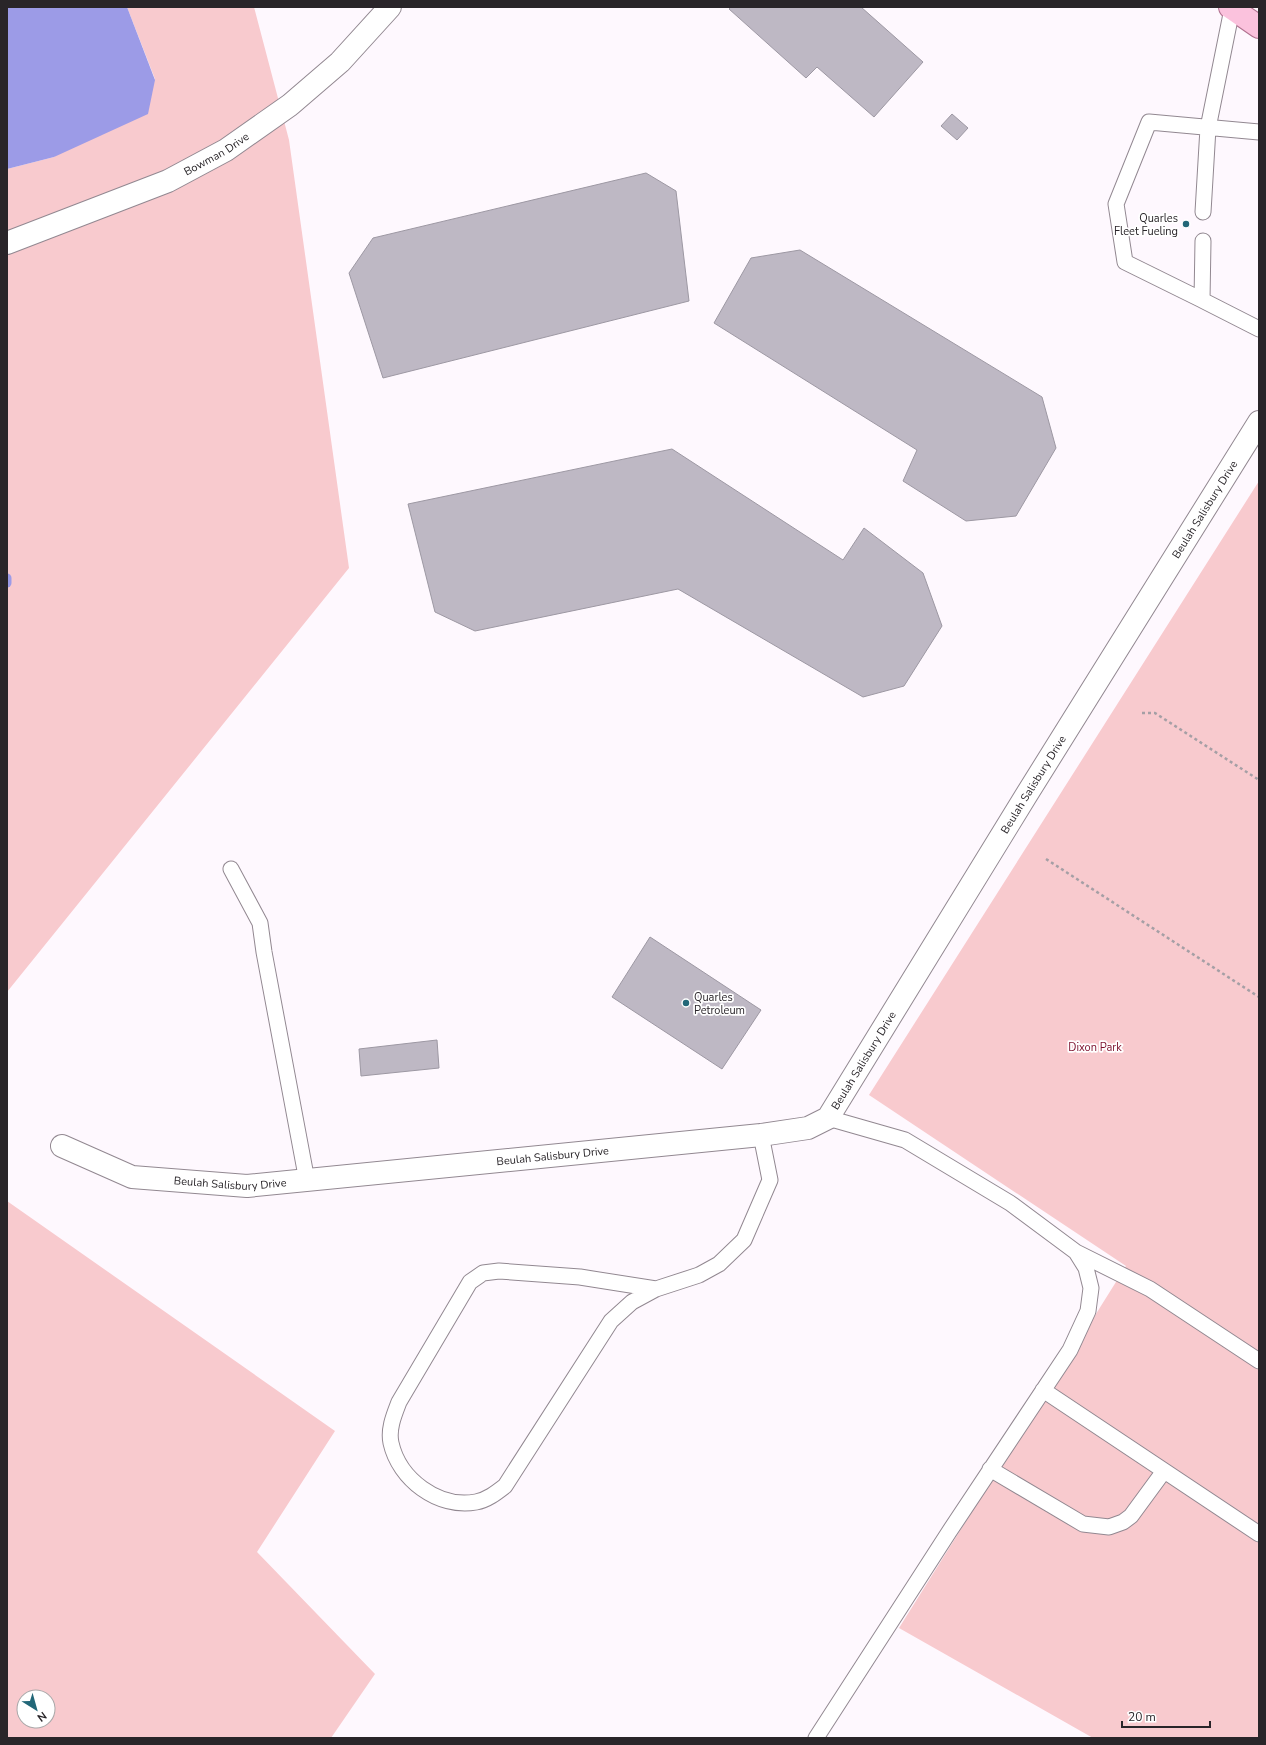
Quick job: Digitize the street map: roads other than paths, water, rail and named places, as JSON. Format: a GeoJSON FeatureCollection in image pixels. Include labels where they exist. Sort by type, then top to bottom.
{"type":"FeatureCollection","features":[{"type":"Feature","properties":{"kind":"main road"},"geometry":{"type":"LineString","coordinates":[[1231,8],[1259,27]]}},
{"type":"Feature","properties":{"kind":"street","name":"Bowman Drive"},"geometry":{"type":"LineString","coordinates":[[7,243],[168,181],[226,150],[290,105],[307,91],[340,62],[390,7]]}},
{"type":"Feature","properties":{"kind":"street","name":"Beulah Salisbury Drive"},"geometry":{"type":"LineString","coordinates":[[62,1146],[132,1177],[247,1186],[761,1135],[808,1128],[828,1118],[1027,794],[1259,422]]}},
{"type":"Feature","properties":{"kind":"lane"},"geometry":{"type":"LineString","coordinates":[[1203,212],[1208,128],[1231,8]]}},
{"type":"Feature","properties":{"kind":"lane"},"geometry":{"type":"LineString","coordinates":[[1259,132],[1149,122],[1116,204],[1125,262],[1259,329]]}},
{"type":"Feature","properties":{"kind":"lane"},"geometry":{"type":"LineString","coordinates":[[1202,241],[1202,300]]}},
{"type":"Feature","properties":{"kind":"lane"},"geometry":{"type":"LineString","coordinates":[[232,869],[260,922],[264,952],[307,1181]]}},
{"type":"Feature","properties":{"kind":"lane"},"geometry":{"type":"LineString","coordinates":[[828,1118],[905,1140],[1010,1203],[1076,1252],[1150,1289],[1259,1361]]}},
{"type":"Feature","properties":{"kind":"lane"},"geometry":{"type":"LineString","coordinates":[[656,1289],[580,1277],[499,1271],[483,1273],[470,1282],[399,1402],[391,1421],[390,1442],[397,1462],[410,1479],[432,1495],[457,1502],[476,1502],[493,1496],[505,1486],[611,1321],[632,1302],[656,1289],[706,1272],[719,1264],[744,1240],[770,1180],[761,1135]]}},
{"type":"Feature","properties":{"kind":"lane"},"geometry":{"type":"LineString","coordinates":[[816,1738],[990,1469],[1070,1350],[1088,1311],[1091,1288],[1086,1268],[1076,1252]]}},
{"type":"Feature","properties":{"kind":"lane"},"geometry":{"type":"LineString","coordinates":[[1043,1390],[1259,1534]]}},
{"type":"Feature","properties":{"kind":"lane"},"geometry":{"type":"LineString","coordinates":[[990,1469],[1083,1524],[1109,1527],[1123,1522],[1131,1516],[1164,1471]]}},
{"type":"Feature","properties":{"kind":"water"},"geometry":{"type":"Polygon","coordinates":[[[7,7],[127,7],[155,80],[148,114],[54,157],[7,169],[7,7]]]}},
{"type":"Feature","properties":{"kind":"waterway"},"geometry":{"type":"LineString","coordinates":[[7,578],[7,583]]}},
{"type":"Feature","properties":{"kind":"place","name":"Quarles Fleet Fueling"},"geometry":{"type":"Point","coordinates":[1186,224]}},
{"type":"Feature","properties":{"kind":"place","name":"Quarles Petroleum"},"geometry":{"type":"Point","coordinates":[686,1003]}},
{"type":"Feature","properties":{"kind":"park label","name":"Dixon Park"},"geometry":{"type":"Point","coordinates":[1095,1047]}}]}
